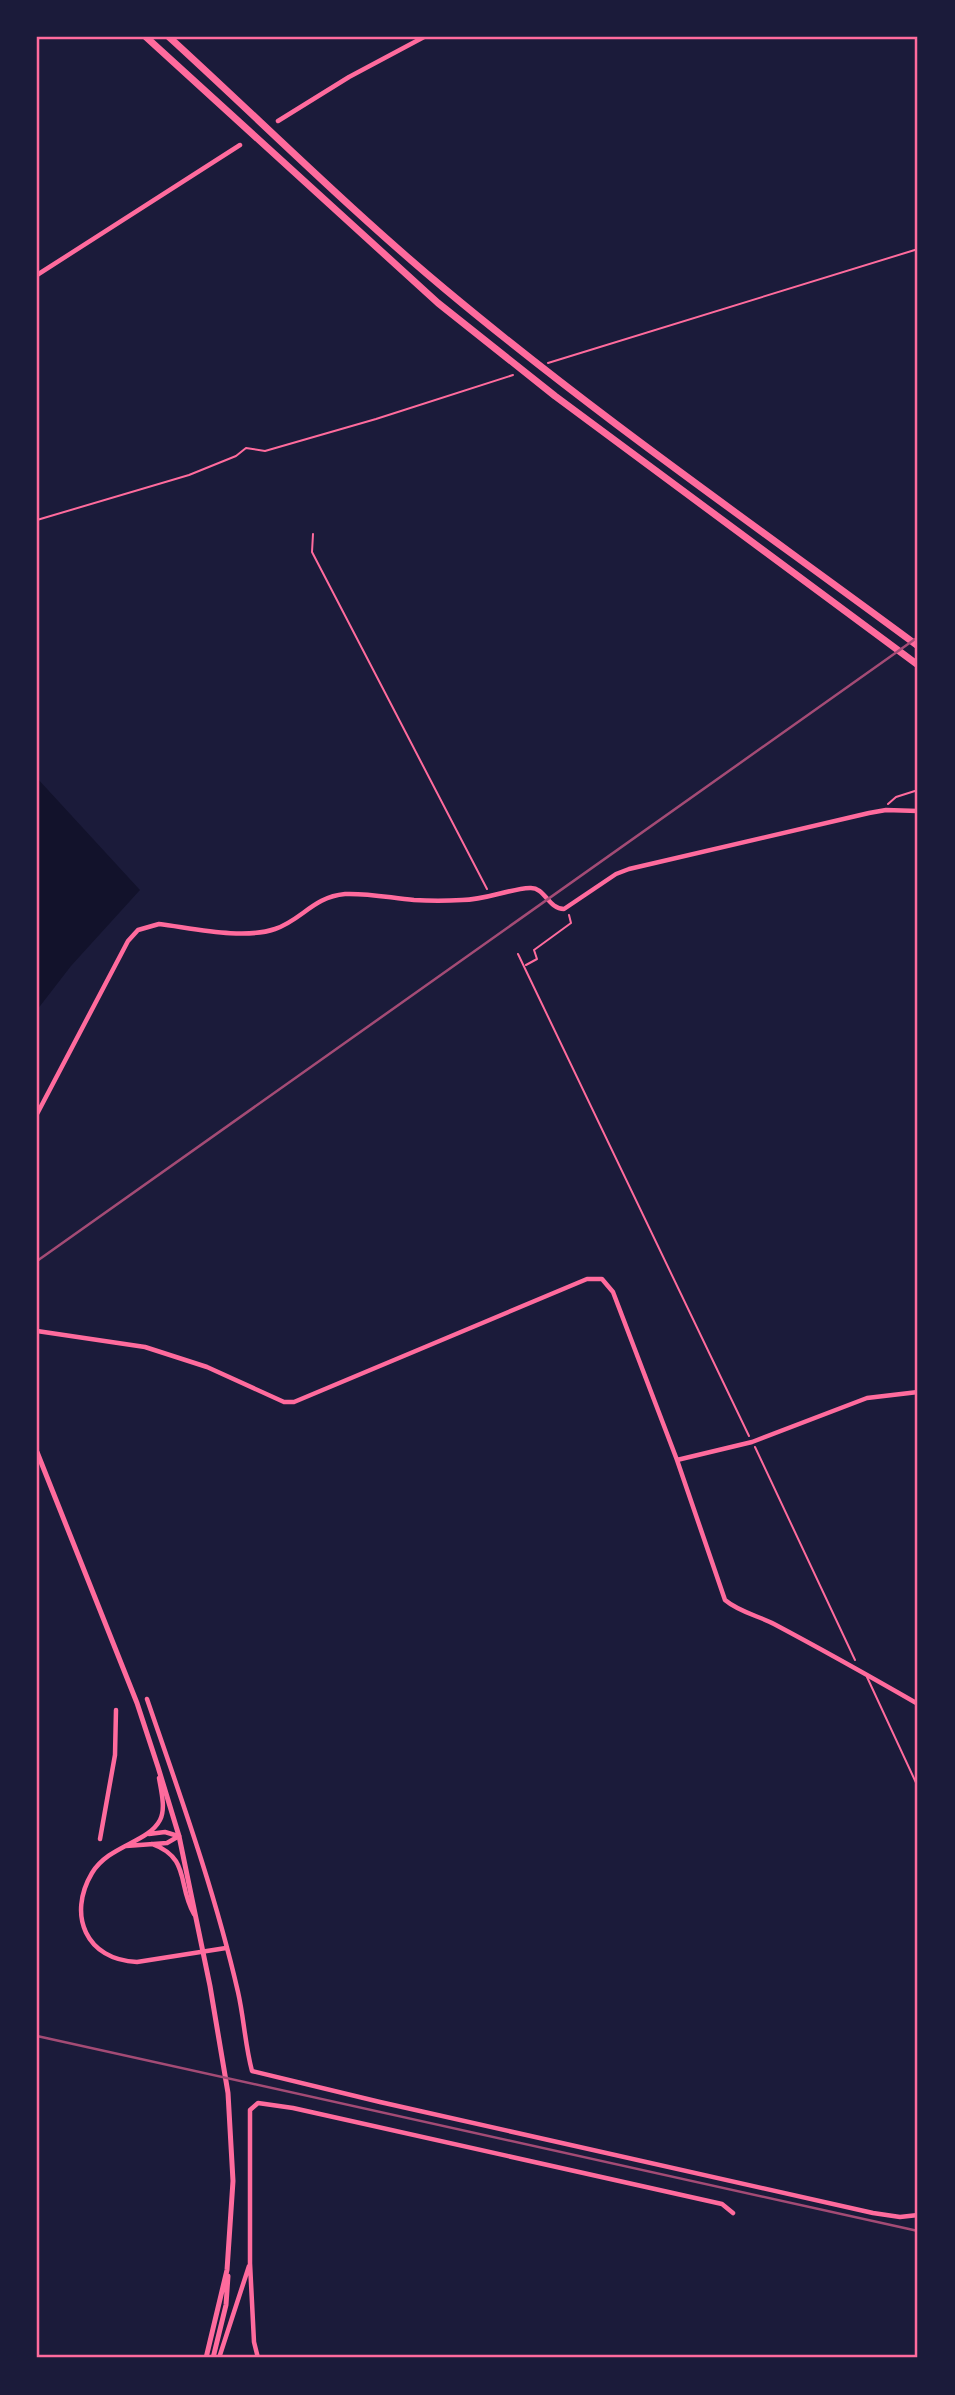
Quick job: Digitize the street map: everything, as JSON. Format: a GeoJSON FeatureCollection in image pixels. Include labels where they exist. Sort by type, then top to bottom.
{"type":"FeatureCollection","features":[{"type":"Feature","properties":{"kind":"highway"},"geometry":{"type":"LineString","coordinates":[[146,37],[329,206],[438,303],[498,352],[918,665]]}},
{"type":"Feature","properties":{"kind":"highway"},"geometry":{"type":"LineString","coordinates":[[169,37],[339,195],[512,344],[918,646]]}},
{"type":"Feature","properties":{"kind":"main road"},"geometry":{"type":"LineString","coordinates":[[37,1452],[137,1703],[179,1836],[201,1937],[228,2093],[233,2181],[227,2270],[228,2296],[213,2358]]}},
{"type":"Feature","properties":{"kind":"main road"},"geometry":{"type":"LineString","coordinates":[[206,2358],[227,2270]]}},
{"type":"Feature","properties":{"kind":"street"},"geometry":{"type":"LineString","coordinates":[[278,121],[349,77],[424,37]]}},
{"type":"Feature","properties":{"kind":"street"},"geometry":{"type":"LineString","coordinates":[[37,275],[240,145]]}},
{"type":"Feature","properties":{"kind":"street"},"geometry":{"type":"LineString","coordinates":[[37,1114],[118,958],[138,930],[147,926],[159,924],[253,933],[277,929],[314,903],[337,895],[363,894],[428,900],[492,897],[534,888],[557,908],[568,907],[616,874],[629,869],[886,810],[918,811]]}},
{"type":"Feature","properties":{"kind":"street"},"geometry":{"type":"LineString","coordinates":[[37,1331],[145,1347],[207,1367],[284,1402],[294,1402],[587,1279],[599,1278],[605,1281],[613,1292],[677,1460],[725,1600],[865,1673],[918,1704]]}},
{"type":"Feature","properties":{"kind":"street"},"geometry":{"type":"LineString","coordinates":[[677,1460],[752,1442],[867,1398],[918,1392]]}},
{"type":"Feature","properties":{"kind":"street"},"geometry":{"type":"LineString","coordinates":[[147,1699],[188,1819],[226,1948],[238,1992],[252,2071],[873,2213],[900,2217],[918,2215]]}},
{"type":"Feature","properties":{"kind":"street"},"geometry":{"type":"LineString","coordinates":[[100,1839],[116,1755],[116,1710]]}},
{"type":"Feature","properties":{"kind":"street"},"geometry":{"type":"LineString","coordinates":[[158,1767],[162,1814],[156,1826],[102,1860],[93,1872],[83,1899],[82,1919],[85,1930],[100,1951],[116,1960],[137,1962],[226,1948]]}},
{"type":"Feature","properties":{"kind":"street"},"geometry":{"type":"LineString","coordinates":[[141,1836],[165,1832],[179,1836]]}},
{"type":"Feature","properties":{"kind":"street"},"geometry":{"type":"LineString","coordinates":[[119,1848],[137,1844],[167,1843],[179,1836]]}},
{"type":"Feature","properties":{"kind":"street"},"geometry":{"type":"LineString","coordinates":[[152,1844],[167,1850],[176,1859],[188,1903],[196,1917]]}},
{"type":"Feature","properties":{"kind":"street"},"geometry":{"type":"LineString","coordinates":[[258,2358],[254,2342],[250,2263],[250,2110],[258,2104],[283,2106],[722,2204],[733,2213]]}},
{"type":"Feature","properties":{"kind":"street"},"geometry":{"type":"LineString","coordinates":[[219,2358],[250,2263]]}},
{"type":"Feature","properties":{"kind":"lane"},"geometry":{"type":"LineString","coordinates":[[865,1673],[918,1787]]}},
{"type":"Feature","properties":{"kind":"path"},"geometry":{"type":"LineString","coordinates":[[539,366],[918,249]]}},
{"type":"Feature","properties":{"kind":"path"},"geometry":{"type":"LineString","coordinates":[[37,520],[189,475],[219,464],[246,448],[265,451],[516,374]]}},
{"type":"Feature","properties":{"kind":"path"},"geometry":{"type":"LineString","coordinates":[[313,534],[312,552],[492,897]]}},
{"type":"Feature","properties":{"kind":"path"},"geometry":{"type":"LineString","coordinates":[[886,810],[896,797],[918,790]]}},
{"type":"Feature","properties":{"kind":"path"},"geometry":{"type":"LineString","coordinates":[[524,966],[537,959],[534,950],[571,923],[568,907]]}},
{"type":"Feature","properties":{"kind":"path"},"geometry":{"type":"LineString","coordinates":[[518,954],[857,1664],[865,1673]]}},
{"type":"Feature","properties":{"kind":"shaded area"},"geometry":{"type":"Polygon","coordinates":[[[37,778],[140,890],[71,966],[37,1010],[37,778]]]}},
{"type":"Feature","properties":{"kind":"railway"},"geometry":{"type":"LineString","coordinates":[[37,1261],[918,637]]}},
{"type":"Feature","properties":{"kind":"railway"},"geometry":{"type":"LineString","coordinates":[[37,2036],[918,2231]]}}]}
